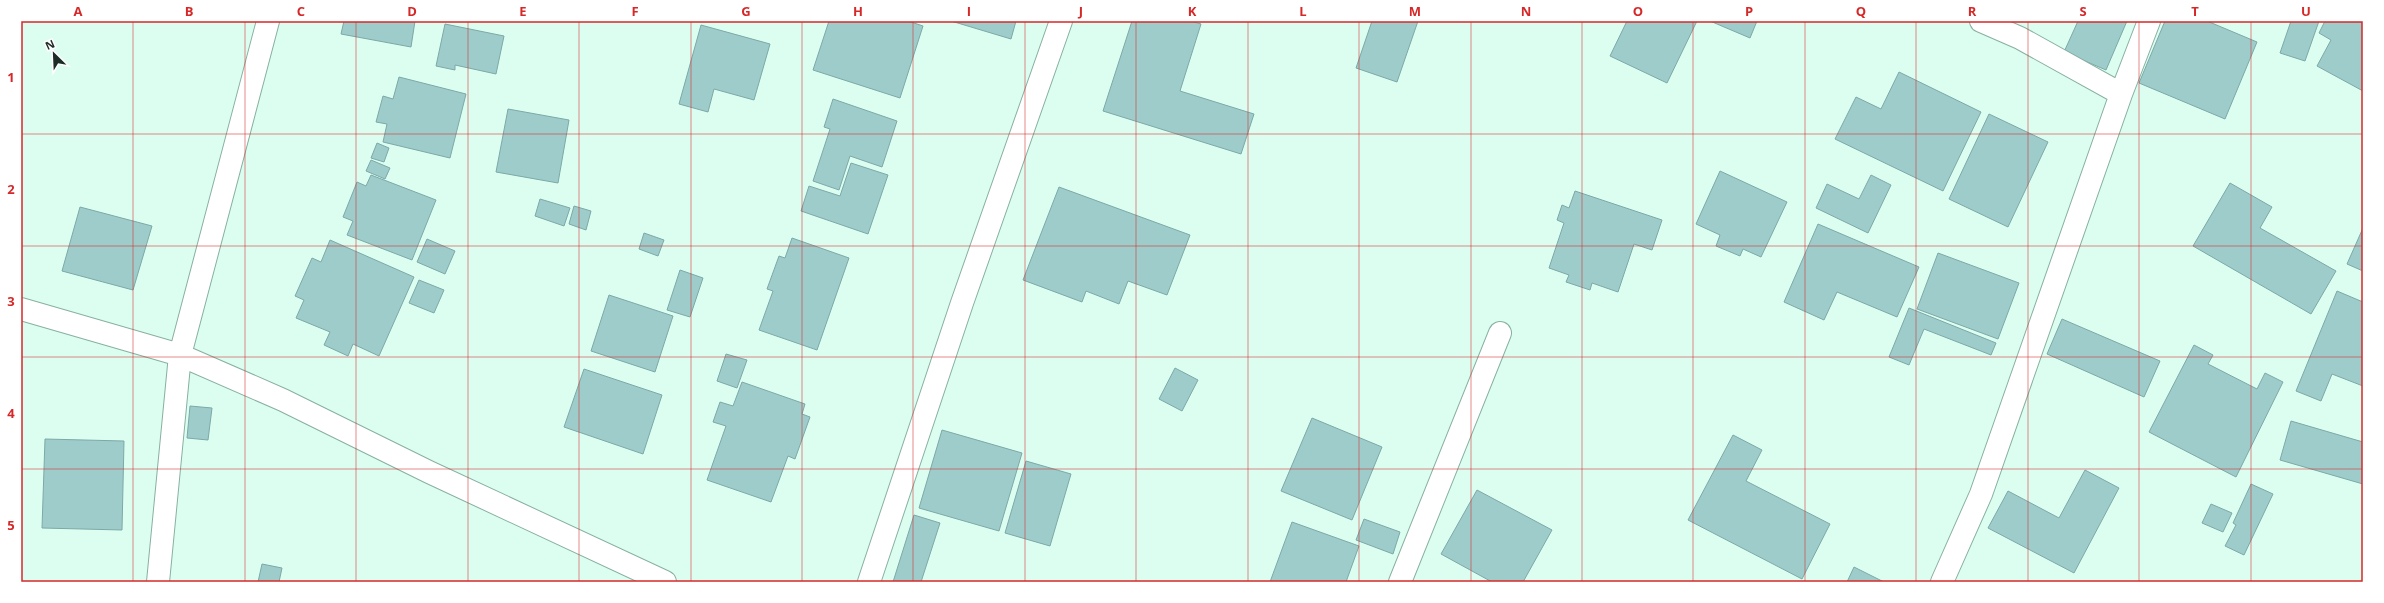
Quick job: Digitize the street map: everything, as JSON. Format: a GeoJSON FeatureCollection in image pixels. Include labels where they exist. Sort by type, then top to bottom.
{"type":"FeatureCollection","features":[{"type":"Feature","properties":{"kind":"street"},"geometry":{"type":"LineString","coordinates":[[158,582],[180,355],[268,21]]}},
{"type":"Feature","properties":{"kind":"street"},"geometry":{"type":"LineString","coordinates":[[868,582],[962,303],[1061,21]]}},
{"type":"Feature","properties":{"kind":"street"},"geometry":{"type":"LineString","coordinates":[[1981,21],[2020,38],[2121,94]]}},
{"type":"Feature","properties":{"kind":"street"},"geometry":{"type":"LineString","coordinates":[[1942,582],[1981,494],[2121,94],[2149,21]]}},
{"type":"Feature","properties":{"kind":"street"},"geometry":{"type":"LineString","coordinates":[[21,309],[180,355],[283,400],[429,472],[665,582]]}},
{"type":"Feature","properties":{"kind":"street"},"geometry":{"type":"LineString","coordinates":[[1400,582],[1500,333]]}},
{"type":"Feature","properties":{"kind":"building"},"geometry":{"type":"Polygon","coordinates":[[[344,21],[415,21],[411,47],[341,34],[344,21]]]}},
{"type":"Feature","properties":{"kind":"building"},"geometry":{"type":"Polygon","coordinates":[[[829,21],[908,21],[923,26],[900,98],[813,70],[829,21]]]}},
{"type":"Feature","properties":{"kind":"building"},"geometry":{"type":"Polygon","coordinates":[[[951,21],[1016,21],[1011,39],[951,21]]]}},
{"type":"Feature","properties":{"kind":"building"},"geometry":{"type":"Polygon","coordinates":[[[1132,21],[1191,21],[1201,24],[1180,91],[1254,114],[1241,154],[1103,111],[1132,21]]]}},
{"type":"Feature","properties":{"kind":"building"},"geometry":{"type":"Polygon","coordinates":[[[1372,21],[1418,21],[1397,82],[1356,68],[1372,21]]]}},
{"type":"Feature","properties":{"kind":"building"},"geometry":{"type":"Polygon","coordinates":[[[1627,21],[1697,21],[1667,83],[1610,56],[1627,21]]]}},
{"type":"Feature","properties":{"kind":"building"},"geometry":{"type":"Polygon","coordinates":[[[1710,21],[1757,21],[1750,38],[1710,21]]]}},
{"type":"Feature","properties":{"kind":"building"},"geometry":{"type":"Polygon","coordinates":[[[2078,21],[2127,21],[2106,70],[2064,52],[2078,21]]]}},
{"type":"Feature","properties":{"kind":"building"},"geometry":{"type":"Polygon","coordinates":[[[2165,21],[2207,21],[2257,42],[2225,119],[2139,83],[2165,21]]]}},
{"type":"Feature","properties":{"kind":"building"},"geometry":{"type":"Polygon","coordinates":[[[2291,21],[2319,21],[2305,61],[2280,53],[2291,21]]]}},
{"type":"Feature","properties":{"kind":"building"},"geometry":{"type":"Polygon","coordinates":[[[2325,21],[2363,21],[2363,91],[2317,66],[2331,40],[2319,33],[2325,21]]]}},
{"type":"Feature","properties":{"kind":"building"},"geometry":{"type":"Polygon","coordinates":[[[445,24],[504,36],[496,74],[455,65],[455,70],[436,66],[445,24]]]}},
{"type":"Feature","properties":{"kind":"building"},"geometry":{"type":"Polygon","coordinates":[[[701,25],[770,44],[754,100],[714,89],[708,112],[679,104],[701,25]]]}},
{"type":"Feature","properties":{"kind":"building"},"geometry":{"type":"Polygon","coordinates":[[[1899,72],[1981,112],[1943,191],[1835,139],[1856,97],[1881,109],[1899,72]]]}},
{"type":"Feature","properties":{"kind":"building"},"geometry":{"type":"Polygon","coordinates":[[[399,77],[466,94],[450,158],[383,142],[387,124],[376,122],[383,96],[393,99],[399,77]]]}},
{"type":"Feature","properties":{"kind":"building"},"geometry":{"type":"Polygon","coordinates":[[[833,99],[897,121],[882,167],[850,156],[839,190],[813,181],[830,129],[824,127],[833,99]]]}},
{"type":"Feature","properties":{"kind":"building"},"geometry":{"type":"Polygon","coordinates":[[[508,109],[569,120],[558,183],[496,172],[508,109]]]}},
{"type":"Feature","properties":{"kind":"building"},"geometry":{"type":"Polygon","coordinates":[[[1989,114],[2048,142],[2008,227],[1949,199],[1989,114]]]}},
{"type":"Feature","properties":{"kind":"building"},"geometry":{"type":"Polygon","coordinates":[[[377,143],[389,148],[384,162],[371,158],[377,143]]]}},
{"type":"Feature","properties":{"kind":"building"},"geometry":{"type":"Polygon","coordinates":[[[371,160],[390,168],[385,179],[366,171],[371,160]]]}},
{"type":"Feature","properties":{"kind":"building"},"geometry":{"type":"Polygon","coordinates":[[[851,163],[888,175],[868,234],[801,211],[809,186],[840,196],[851,163]]]}},
{"type":"Feature","properties":{"kind":"building"},"geometry":{"type":"Polygon","coordinates":[[[1720,171],[1787,202],[1761,257],[1743,249],[1740,256],[1716,246],[1720,235],[1696,224],[1720,171]]]}},
{"type":"Feature","properties":{"kind":"building"},"geometry":{"type":"Polygon","coordinates":[[[371,175],[436,200],[412,260],[347,235],[353,221],[343,217],[357,182],[366,186],[371,175]]]}},
{"type":"Feature","properties":{"kind":"building"},"geometry":{"type":"Polygon","coordinates":[[[1871,175],[1891,185],[1868,233],[1816,208],[1827,184],[1859,199],[1871,175]]]}},
{"type":"Feature","properties":{"kind":"building"},"geometry":{"type":"Polygon","coordinates":[[[2230,183],[2272,207],[2260,228],[2336,271],[2311,314],[2193,246],[2230,183]]]}},
{"type":"Feature","properties":{"kind":"building"},"geometry":{"type":"Polygon","coordinates":[[[1059,187],[1190,235],[1167,295],[1128,281],[1119,304],[1086,291],[1082,302],[1023,280],[1059,187]]]}},
{"type":"Feature","properties":{"kind":"building"},"geometry":{"type":"Polygon","coordinates":[[[1575,191],[1662,220],[1652,250],[1634,244],[1618,292],[1592,283],[1590,290],[1566,282],[1569,275],[1549,268],[1564,223],[1557,220],[1562,205],[1569,208],[1575,191]]]}},
{"type":"Feature","properties":{"kind":"building"},"geometry":{"type":"Polygon","coordinates":[[[540,199],[570,208],[564,226],[535,216],[540,199]]]}},
{"type":"Feature","properties":{"kind":"building"},"geometry":{"type":"Polygon","coordinates":[[[574,206],[591,211],[586,230],[569,224],[574,206]]]}},
{"type":"Feature","properties":{"kind":"building"},"geometry":{"type":"Polygon","coordinates":[[[80,207],[152,226],[133,290],[62,271],[80,207]]]}},
{"type":"Feature","properties":{"kind":"building"},"geometry":{"type":"Polygon","coordinates":[[[1818,224],[1919,267],[1897,317],[1837,292],[1824,320],[1784,302],[1818,224]]]}},
{"type":"Feature","properties":{"kind":"building"},"geometry":{"type":"Polygon","coordinates":[[[2363,228],[2363,271],[2347,264],[2363,228]]]}},
{"type":"Feature","properties":{"kind":"building"},"geometry":{"type":"Polygon","coordinates":[[[644,233],[664,240],[658,256],[639,249],[644,233]]]}},
{"type":"Feature","properties":{"kind":"building"},"geometry":{"type":"Polygon","coordinates":[[[792,238],[849,258],[817,350],[759,330],[773,291],[767,289],[779,256],[785,258],[792,238]]]}},
{"type":"Feature","properties":{"kind":"building"},"geometry":{"type":"Polygon","coordinates":[[[427,239],[455,251],[445,274],[417,262],[427,239]]]}},
{"type":"Feature","properties":{"kind":"building"},"geometry":{"type":"Polygon","coordinates":[[[330,240],[414,277],[379,356],[353,344],[348,356],[324,345],[330,332],[296,318],[304,300],[295,296],[312,258],[321,262],[330,240]]]}},
{"type":"Feature","properties":{"kind":"building"},"geometry":{"type":"Polygon","coordinates":[[[1938,253],[2019,283],[1998,339],[1917,309],[1938,253]]]}},
{"type":"Feature","properties":{"kind":"building"},"geometry":{"type":"Polygon","coordinates":[[[680,270],[703,278],[690,317],[667,310],[680,270]]]}},
{"type":"Feature","properties":{"kind":"building"},"geometry":{"type":"Polygon","coordinates":[[[419,280],[444,290],[434,313],[409,303],[419,280]]]}},
{"type":"Feature","properties":{"kind":"building"},"geometry":{"type":"Polygon","coordinates":[[[2337,291],[2363,302],[2363,386],[2332,374],[2321,401],[2296,391],[2337,291]]]}},
{"type":"Feature","properties":{"kind":"building"},"geometry":{"type":"Polygon","coordinates":[[[609,295],[673,316],[655,372],[591,351],[609,295]]]}},
{"type":"Feature","properties":{"kind":"building"},"geometry":{"type":"Polygon","coordinates":[[[1909,308],[1996,343],[1991,355],[1924,329],[1909,365],[1889,357],[1909,308]]]}},
{"type":"Feature","properties":{"kind":"building"},"geometry":{"type":"Polygon","coordinates":[[[2062,319],[2160,361],[2144,397],[2047,354],[2062,319]]]}},
{"type":"Feature","properties":{"kind":"building"},"geometry":{"type":"Polygon","coordinates":[[[2194,345],[2213,355],[2208,364],[2257,389],[2265,373],[2283,382],[2236,477],[2149,432],[2194,345]]]}},
{"type":"Feature","properties":{"kind":"building"},"geometry":{"type":"Polygon","coordinates":[[[726,354],[747,360],[737,388],[717,381],[726,354]]]}},
{"type":"Feature","properties":{"kind":"building"},"geometry":{"type":"Polygon","coordinates":[[[1175,368],[1198,380],[1182,411],[1159,399],[1175,368]]]}},
{"type":"Feature","properties":{"kind":"building"},"geometry":{"type":"Polygon","coordinates":[[[584,369],[662,395],[643,454],[564,427],[584,369]]]}},
{"type":"Feature","properties":{"kind":"building"},"geometry":{"type":"Polygon","coordinates":[[[742,382],[805,404],[802,414],[810,417],[795,459],[788,456],[771,502],[707,480],[726,426],[713,422],[720,402],[733,406],[742,382]]]}},
{"type":"Feature","properties":{"kind":"building"},"geometry":{"type":"Polygon","coordinates":[[[190,406],[212,408],[208,440],[187,438],[190,406]]]}},
{"type":"Feature","properties":{"kind":"building"},"geometry":{"type":"Polygon","coordinates":[[[1312,418],[1382,447],[1352,520],[1281,491],[1312,418]]]}},
{"type":"Feature","properties":{"kind":"building"},"geometry":{"type":"Polygon","coordinates":[[[2291,421],[2363,442],[2363,484],[2280,460],[2291,421]]]}},
{"type":"Feature","properties":{"kind":"building"},"geometry":{"type":"Polygon","coordinates":[[[942,430],[1022,453],[999,531],[919,508],[942,430]]]}},
{"type":"Feature","properties":{"kind":"building"},"geometry":{"type":"Polygon","coordinates":[[[1733,435],[1762,450],[1746,481],[1830,524],[1802,579],[1688,520],[1733,435]]]}},
{"type":"Feature","properties":{"kind":"building"},"geometry":{"type":"Polygon","coordinates":[[[45,439],[124,441],[122,530],[42,528],[45,439]]]}},
{"type":"Feature","properties":{"kind":"building"},"geometry":{"type":"Polygon","coordinates":[[[1026,461],[1071,474],[1050,546],[1005,533],[1026,461]]]}},
{"type":"Feature","properties":{"kind":"building"},"geometry":{"type":"Polygon","coordinates":[[[2085,470],[2119,488],[2074,573],[1988,528],[2008,491],[2059,518],[2085,470]]]}},
{"type":"Feature","properties":{"kind":"building"},"geometry":{"type":"Polygon","coordinates":[[[2251,484],[2273,494],[2244,555],[2225,546],[2236,525],[2233,523],[2251,484]]]}},
{"type":"Feature","properties":{"kind":"building"},"geometry":{"type":"Polygon","coordinates":[[[1477,490],[1552,530],[1523,582],[1492,582],[1441,554],[1477,490]]]}},
{"type":"Feature","properties":{"kind":"building"},"geometry":{"type":"Polygon","coordinates":[[[2211,504],[2232,513],[2223,532],[2202,523],[2211,504]]]}},
{"type":"Feature","properties":{"kind":"building"},"geometry":{"type":"Polygon","coordinates":[[[914,515],[940,523],[921,582],[893,582],[914,515]]]}},
{"type":"Feature","properties":{"kind":"building"},"geometry":{"type":"Polygon","coordinates":[[[1364,519],[1400,532],[1393,554],[1356,540],[1364,519]]]}},
{"type":"Feature","properties":{"kind":"building"},"geometry":{"type":"Polygon","coordinates":[[[1292,522],[1359,546],[1346,582],[1270,582],[1292,522]]]}},
{"type":"Feature","properties":{"kind":"building"},"geometry":{"type":"Polygon","coordinates":[[[262,564],[282,568],[279,582],[258,582],[262,564]]]}},
{"type":"Feature","properties":{"kind":"building"},"geometry":{"type":"Polygon","coordinates":[[[1854,567],[1884,582],[1847,582],[1854,567]]]}}]}
